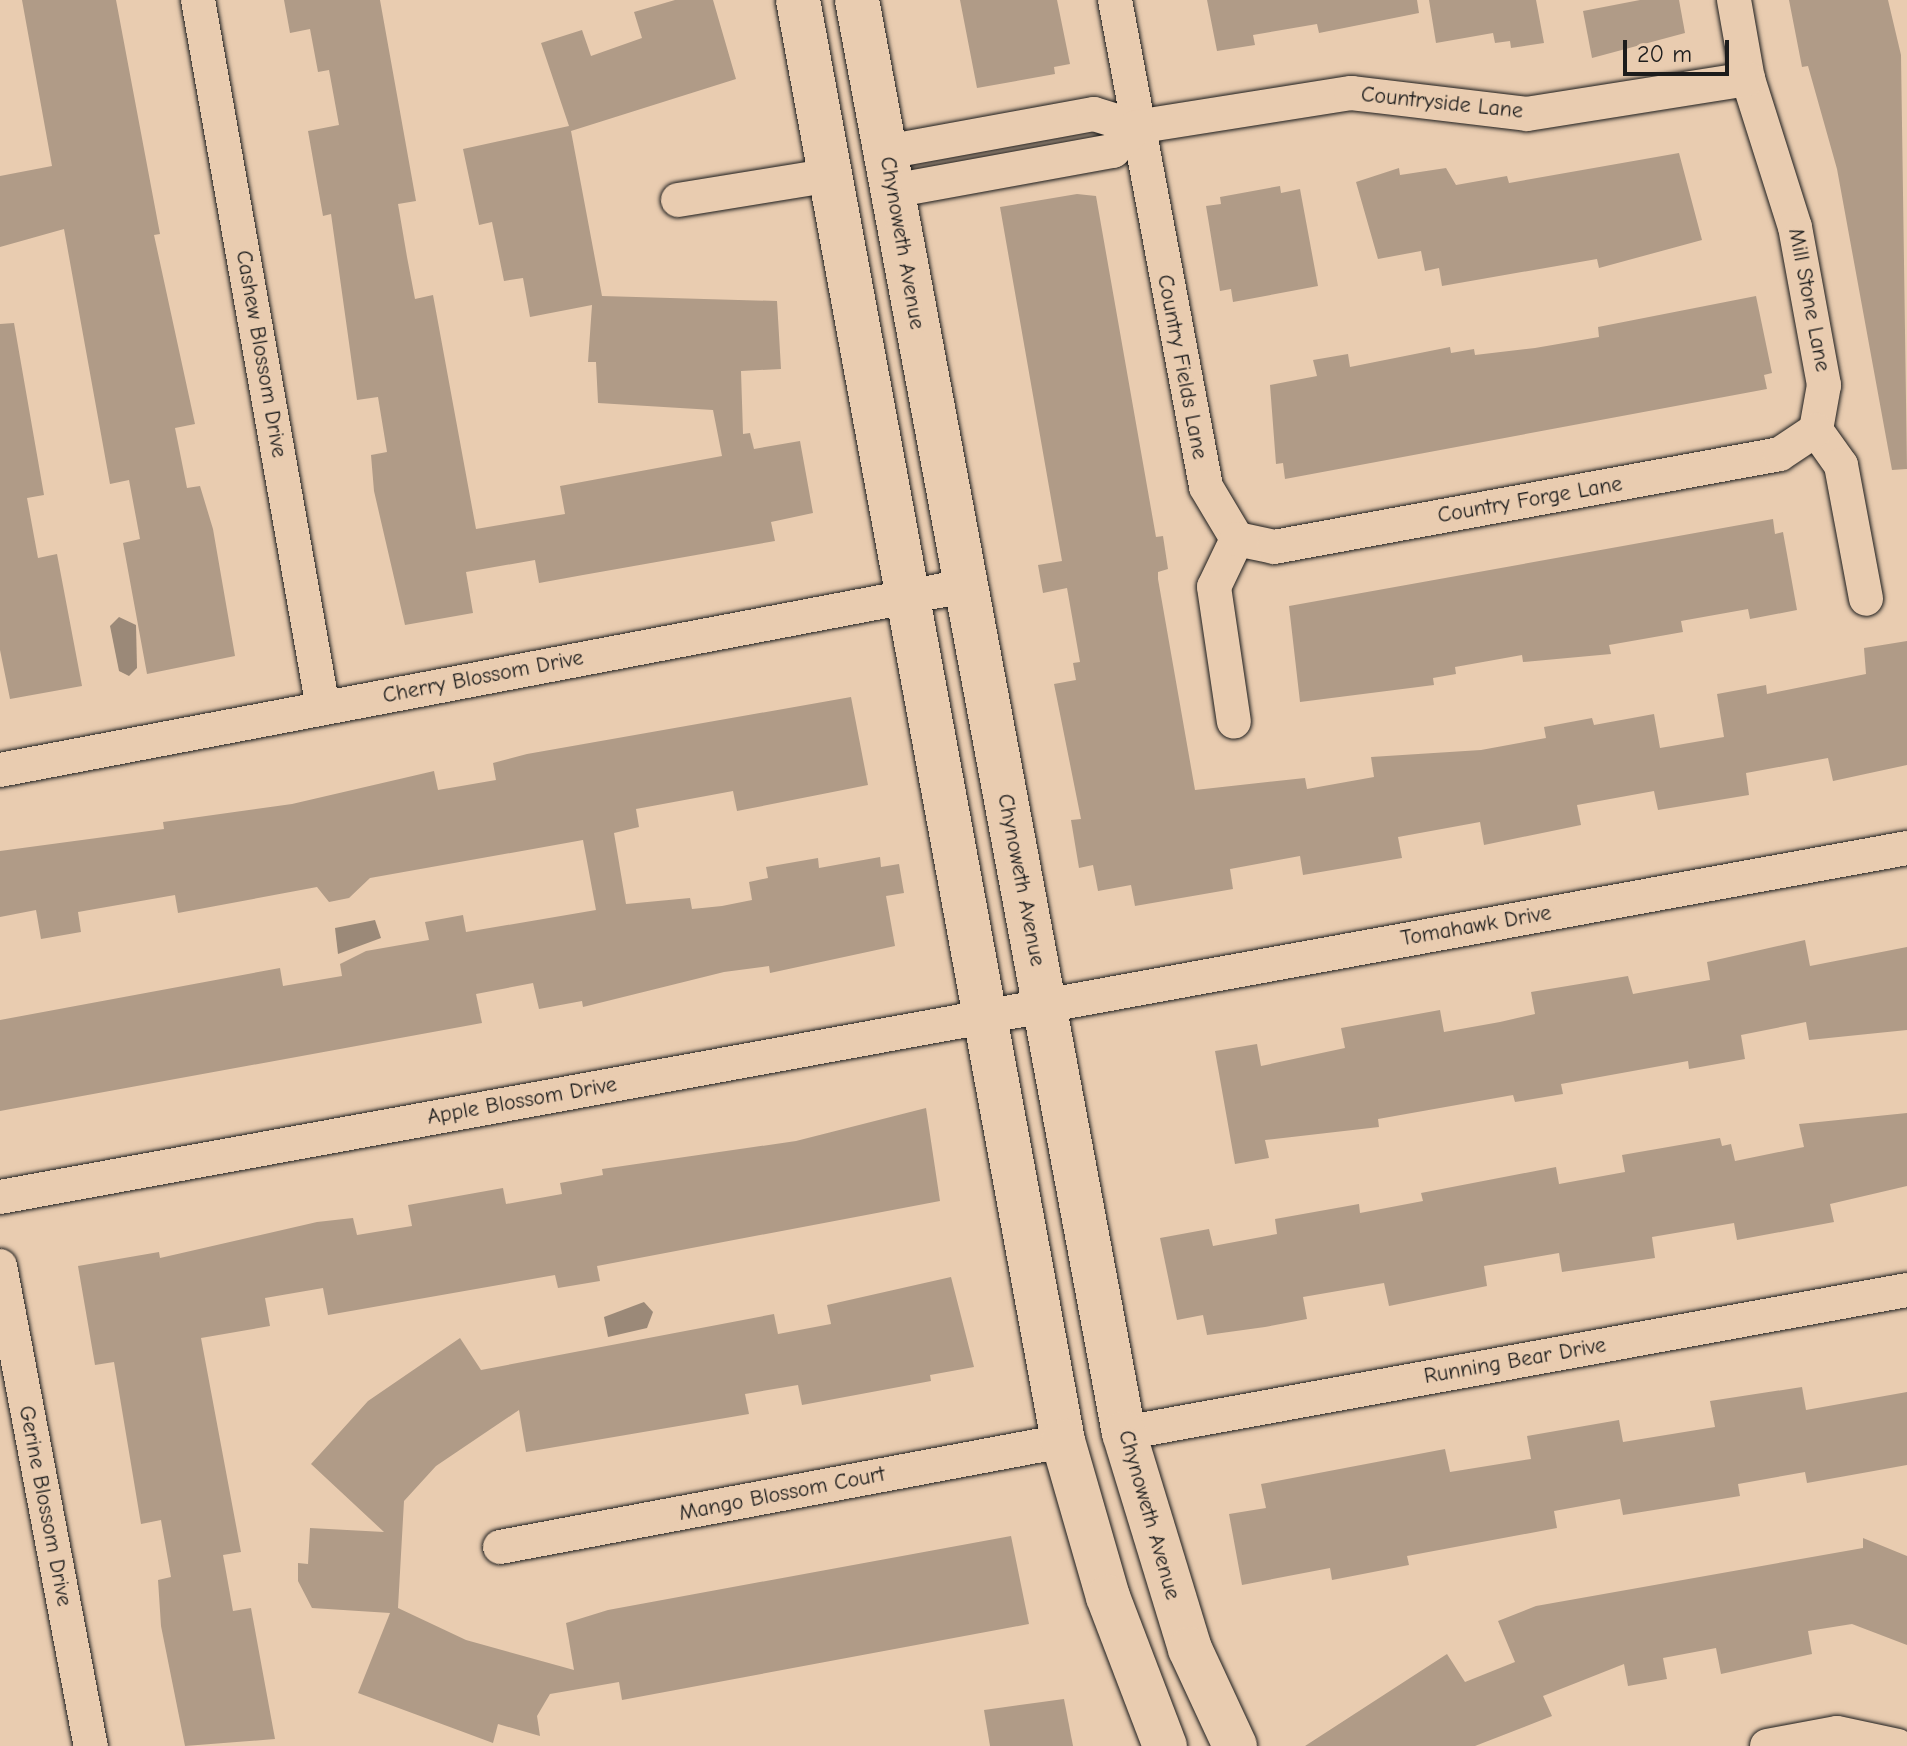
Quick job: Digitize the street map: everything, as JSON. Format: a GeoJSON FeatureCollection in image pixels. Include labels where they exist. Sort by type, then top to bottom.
{"type":"FeatureCollection","features":[{"type":"Feature","properties":{"kind":"street","name":"Cashew Blossom Drive"},"geometry":{"type":"LineString","coordinates":[[198,0],[323,708]]}},
{"type":"Feature","properties":{"kind":"street"},"geometry":{"type":"LineString","coordinates":[[798,0],[1063,1441],[1108,1597],[1165,1746]]}},
{"type":"Feature","properties":{"kind":"street","name":"Chynoweth Avenue"},"geometry":{"type":"LineString","coordinates":[[857,0],[1124,1433],[1181,1622],[1235,1746]]}},
{"type":"Feature","properties":{"kind":"street","name":"Country Fields Lane"},"geometry":{"type":"LineString","coordinates":[[1115,0],[1136,127],[1206,487],[1237,539]]}},
{"type":"Feature","properties":{"kind":"street","name":"Mill Stone Lane"},"geometry":{"type":"LineString","coordinates":[[1734,0],[1748,79],[1795,227],[1824,385],[1816,430]]}},
{"type":"Feature","properties":{"kind":"street","name":"Countryside Lane"},"geometry":{"type":"LineString","coordinates":[[1136,127],[1351,93],[1527,114],[1748,79]]}},
{"type":"Feature","properties":{"kind":"street"},"geometry":{"type":"LineString","coordinates":[[889,171],[1113,151],[1136,127]]}},
{"type":"Feature","properties":{"kind":"street"},"geometry":{"type":"LineString","coordinates":[[678,200],[832,175]]}},
{"type":"Feature","properties":{"kind":"street"},"geometry":{"type":"LineString","coordinates":[[1816,430],[1841,465],[1866,599]]}},
{"type":"Feature","properties":{"kind":"street","name":"Country Forge Lane"},"geometry":{"type":"LineString","coordinates":[[1237,539],[1274,547],[1780,454],[1816,430]]}},
{"type":"Feature","properties":{"kind":"street"},"geometry":{"type":"LineString","coordinates":[[1234,722],[1214,587],[1237,539]]}},
{"type":"Feature","properties":{"kind":"street","name":"Cherry Blossom Drive"},"geometry":{"type":"LineString","coordinates":[[0,770],[965,586]]}},
{"type":"Feature","properties":{"kind":"street","name":"Tomahawk Drive"},"geometry":{"type":"LineString","coordinates":[[1044,1004],[1907,848]]}},
{"type":"Feature","properties":{"kind":"street","name":"Apple Blossom Drive"},"geometry":{"type":"LineString","coordinates":[[0,1197],[1044,1004]]}},
{"type":"Feature","properties":{"kind":"street","name":"Gerine Blossom Drive"},"geometry":{"type":"LineString","coordinates":[[0,1266],[91,1746]]}},
{"type":"Feature","properties":{"kind":"street","name":"Running Bear Drive"},"geometry":{"type":"LineString","coordinates":[[1124,1433],[1907,1290]]}},
{"type":"Feature","properties":{"kind":"street","name":"Mango Blossom Court"},"geometry":{"type":"LineString","coordinates":[[500,1547],[1063,1441]]}},
{"type":"Feature","properties":{"kind":"street"},"geometry":{"type":"LineString","coordinates":[[1767,1746],[1837,1733],[1898,1746]]}},
{"type":"Feature","properties":{"kind":"shaded area"},"geometry":{"type":"Polygon","coordinates":[[[119,617],[136,625],[137,668],[129,676],[119,671],[110,626],[119,617]]]}},
{"type":"Feature","properties":{"kind":"shaded area"},"geometry":{"type":"Polygon","coordinates":[[[375,920],[381,938],[338,954],[335,928],[375,920]]]}},
{"type":"Feature","properties":{"kind":"shaded area"},"geometry":{"type":"Polygon","coordinates":[[[644,1302],[653,1312],[647,1328],[608,1337],[604,1317],[644,1302]]]}},
{"type":"Feature","properties":{"kind":"building"},"geometry":{"type":"Polygon","coordinates":[[[22,0],[116,0],[160,234],[154,235],[195,424],[175,428],[187,488],[200,486],[213,529],[235,656],[147,674],[123,543],[140,539],[129,480],[110,484],[64,229],[0,247],[0,176],[52,166],[22,0]]]}},
{"type":"Feature","properties":{"kind":"building"},"geometry":{"type":"Polygon","coordinates":[[[284,0],[380,0],[416,201],[398,204],[407,257],[415,299],[433,295],[476,529],[565,514],[560,486],[722,456],[713,410],[598,403],[596,362],[588,362],[592,305],[530,317],[523,278],[504,281],[492,222],[479,225],[463,149],[569,126],[541,43],[582,30],[591,56],[642,38],[634,12],[675,0],[713,0],[736,79],[571,131],[602,296],[777,301],[781,369],[741,371],[743,434],[750,433],[754,449],[800,441],[813,513],[771,522],[775,541],[539,583],[535,560],[466,572],[473,613],[405,625],[374,491],[371,455],[387,452],[378,397],[357,400],[331,214],[323,216],[308,131],[339,125],[329,70],[318,72],[310,29],[290,33],[284,0]]]}},
{"type":"Feature","properties":{"kind":"building"},"geometry":{"type":"Polygon","coordinates":[[[960,0],[1057,0],[1070,64],[1054,67],[1055,74],[977,88],[960,0]]]}},
{"type":"Feature","properties":{"kind":"building"},"geometry":{"type":"Polygon","coordinates":[[[1207,0],[1417,0],[1419,13],[1319,33],[1317,24],[1253,35],[1255,45],[1217,51],[1207,0]]]}},
{"type":"Feature","properties":{"kind":"building"},"geometry":{"type":"Polygon","coordinates":[[[1429,0],[1536,0],[1544,43],[1511,48],[1510,41],[1495,43],[1493,33],[1436,43],[1429,0]]]}},
{"type":"Feature","properties":{"kind":"building"},"geometry":{"type":"Polygon","coordinates":[[[1640,0],[1679,0],[1685,33],[1592,58],[1583,11],[1640,0]]]}},
{"type":"Feature","properties":{"kind":"building"},"geometry":{"type":"Polygon","coordinates":[[[1789,0],[1888,0],[1901,55],[1907,469],[1892,470],[1837,169],[1808,66],[1802,67],[1789,0]]]}},
{"type":"Feature","properties":{"kind":"building"},"geometry":{"type":"Polygon","coordinates":[[[1679,153],[1702,240],[1599,268],[1597,259],[1442,286],[1439,268],[1425,271],[1421,251],[1378,259],[1356,182],[1399,168],[1400,175],[1446,168],[1456,185],[1507,176],[1509,183],[1679,153]]]}},
{"type":"Feature","properties":{"kind":"building"},"geometry":{"type":"Polygon","coordinates":[[[1280,186],[1281,193],[1300,189],[1318,286],[1233,302],[1231,289],[1220,291],[1206,206],[1221,204],[1220,197],[1280,186]]]}},
{"type":"Feature","properties":{"kind":"building"},"geometry":{"type":"Polygon","coordinates":[[[1077,194],[1096,196],[1156,537],[1163,536],[1168,569],[1158,572],[1158,579],[1195,790],[1305,778],[1307,789],[1374,777],[1371,757],[1481,750],[1546,738],[1544,727],[1592,718],[1594,725],[1654,714],[1660,748],[1724,737],[1717,694],[1766,685],[1767,694],[1866,674],[1864,648],[1907,641],[1907,765],[1833,781],[1828,758],[1746,773],[1749,795],[1658,810],[1654,791],[1577,805],[1581,825],[1484,845],[1480,822],[1398,837],[1402,858],[1303,875],[1300,856],[1230,869],[1233,889],[1135,906],[1131,885],[1098,891],[1093,865],[1079,868],[1071,820],[1081,819],[1054,684],[1076,680],[1073,663],[1080,662],[1067,588],[1043,593],[1038,565],[1062,561],[1000,207],[1077,194]]]}},
{"type":"Feature","properties":{"kind":"building"},"geometry":{"type":"Polygon","coordinates":[[[1756,296],[1772,373],[1764,375],[1767,389],[1285,479],[1283,463],[1276,464],[1270,385],[1317,376],[1313,360],[1348,354],[1350,367],[1450,347],[1451,353],[1474,349],[1475,355],[1535,348],[1599,337],[1598,327],[1756,296]]]}},
{"type":"Feature","properties":{"kind":"building"},"geometry":{"type":"Polygon","coordinates":[[[14,323],[44,495],[27,498],[38,558],[57,554],[82,686],[10,699],[0,650],[0,324],[14,323]]]}},
{"type":"Feature","properties":{"kind":"building"},"geometry":{"type":"Polygon","coordinates":[[[1773,519],[1775,534],[1783,532],[1797,610],[1750,619],[1748,609],[1681,621],[1683,632],[1609,645],[1611,654],[1523,662],[1522,655],[1455,667],[1456,674],[1433,678],[1434,685],[1300,702],[1289,606],[1773,519]]]}},
{"type":"Feature","properties":{"kind":"building"},"geometry":{"type":"Polygon","coordinates":[[[851,697],[868,785],[737,811],[733,791],[636,809],[639,827],[614,833],[626,904],[690,898],[692,909],[722,906],[752,900],[749,882],[768,878],[766,867],[818,858],[819,868],[880,857],[881,867],[899,864],[904,893],[886,896],[895,946],[770,973],[769,966],[724,972],[583,1007],[582,1001],[539,1009],[533,983],[476,994],[482,1023],[0,1111],[0,1020],[280,968],[283,986],[342,976],[340,964],[366,951],[429,940],[425,922],[463,915],[466,932],[596,910],[583,840],[370,878],[349,898],[329,902],[317,887],[178,913],[175,895],[78,912],[81,932],[41,939],[36,910],[0,917],[0,851],[164,829],[163,822],[292,804],[434,771],[438,790],[496,780],[493,763],[527,754],[851,697]]]}},
{"type":"Feature","properties":{"kind":"building"},"geometry":{"type":"Polygon","coordinates":[[[1805,940],[1810,966],[1907,947],[1907,1030],[1809,1040],[1806,1022],[1741,1035],[1745,1059],[1689,1069],[1688,1061],[1561,1084],[1563,1094],[1515,1102],[1513,1095],[1378,1119],[1379,1127],[1265,1140],[1269,1158],[1235,1164],[1215,1051],[1257,1044],[1261,1066],[1345,1048],[1341,1028],[1440,1010],[1444,1032],[1500,1022],[1535,1014],[1531,992],[1628,976],[1633,994],[1710,980],[1707,962],[1805,940]]]}},
{"type":"Feature","properties":{"kind":"building"},"geometry":{"type":"Polygon","coordinates":[[[926,1108],[940,1201],[597,1266],[600,1281],[558,1288],[555,1275],[328,1315],[323,1288],[265,1298],[270,1326],[201,1338],[241,1552],[223,1555],[233,1611],[251,1608],[275,1739],[185,1746],[161,1626],[158,1580],[171,1577],[161,1520],[141,1524],[114,1362],[95,1365],[78,1266],[159,1252],[160,1258],[317,1222],[353,1218],[357,1235],[412,1226],[408,1205],[503,1188],[506,1204],[562,1194],[560,1183],[603,1175],[602,1169],[796,1141],[926,1108]]]}},
{"type":"Feature","properties":{"kind":"building"},"geometry":{"type":"Polygon","coordinates":[[[1907,1113],[1907,1186],[1830,1204],[1834,1222],[1737,1240],[1734,1223],[1652,1237],[1655,1258],[1562,1272],[1559,1253],[1484,1266],[1487,1286],[1389,1306],[1384,1283],[1303,1297],[1307,1319],[1265,1327],[1207,1335],[1203,1315],[1177,1320],[1160,1238],[1209,1229],[1213,1246],[1277,1234],[1275,1219],[1359,1204],[1360,1213],[1423,1201],[1421,1193],[1556,1167],[1559,1184],[1625,1172],[1622,1155],[1720,1138],[1722,1146],[1731,1144],[1735,1161],[1804,1147],[1799,1124],[1907,1113]]]}},
{"type":"Feature","properties":{"kind":"building"},"geometry":{"type":"Polygon","coordinates":[[[951,1277],[974,1367],[930,1375],[931,1381],[802,1405],[798,1385],[745,1394],[749,1414],[526,1452],[519,1410],[436,1466],[404,1501],[398,1608],[466,1640],[574,1670],[566,1623],[608,1610],[1011,1536],[1029,1624],[622,1700],[619,1682],[550,1694],[537,1716],[540,1736],[498,1724],[493,1743],[358,1693],[390,1613],[312,1608],[298,1581],[298,1563],[308,1564],[310,1528],[384,1532],[311,1464],[368,1401],[460,1338],[481,1370],[774,1314],[778,1334],[831,1324],[827,1305],[951,1277]]]}},
{"type":"Feature","properties":{"kind":"building"},"geometry":{"type":"Polygon","coordinates":[[[1802,1387],[1806,1410],[1907,1392],[1907,1465],[1807,1483],[1805,1472],[1738,1484],[1740,1496],[1623,1515],[1620,1499],[1554,1511],[1557,1528],[1407,1556],[1409,1565],[1332,1580],[1330,1568],[1242,1585],[1229,1514],[1266,1508],[1261,1484],[1445,1449],[1450,1472],[1531,1459],[1527,1436],[1619,1420],[1623,1442],[1715,1427],[1710,1401],[1802,1387]]]}},
{"type":"Feature","properties":{"kind":"building"},"geometry":{"type":"Polygon","coordinates":[[[1863,1538],[1907,1556],[1907,1645],[1852,1624],[1808,1631],[1812,1654],[1721,1674],[1716,1648],[1663,1658],[1667,1679],[1628,1686],[1624,1664],[1543,1696],[1552,1716],[1475,1746],[1305,1746],[1447,1654],[1465,1682],[1515,1662],[1498,1621],[1536,1606],[1863,1548],[1863,1538]]]}},
{"type":"Feature","properties":{"kind":"building"},"geometry":{"type":"Polygon","coordinates":[[[1064,1699],[1073,1746],[990,1746],[984,1710],[1064,1699]]]}}]}
